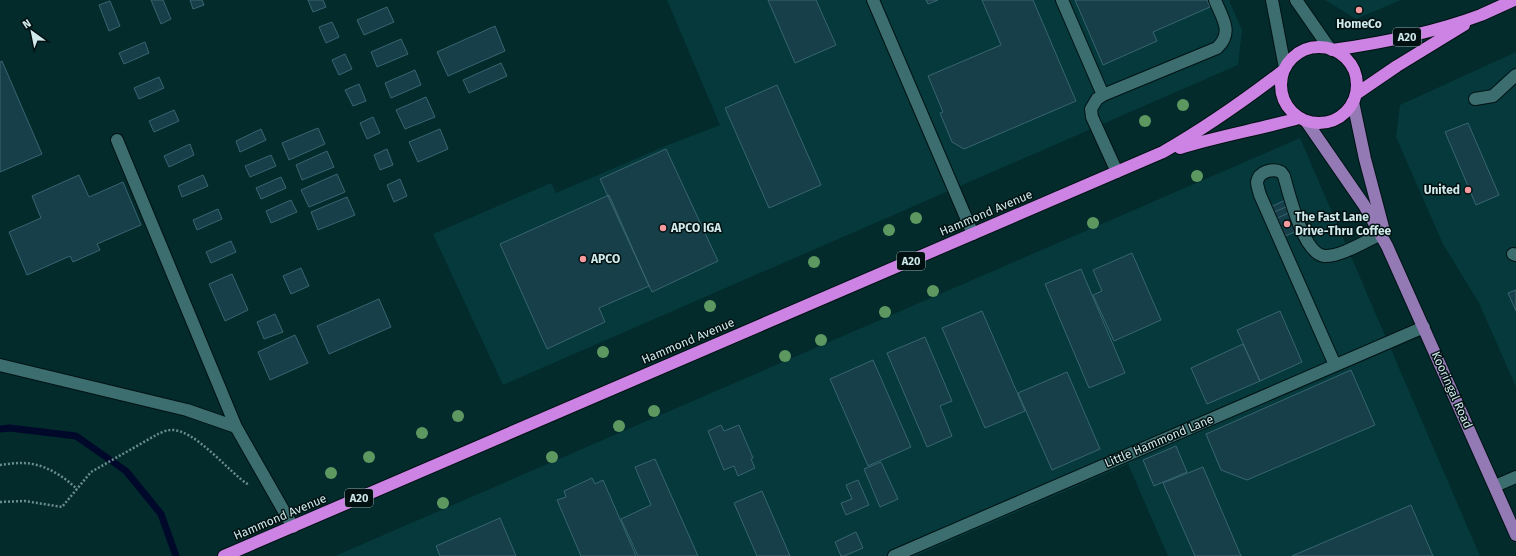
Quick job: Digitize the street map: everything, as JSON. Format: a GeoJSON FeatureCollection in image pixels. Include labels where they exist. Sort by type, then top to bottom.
{"type":"FeatureCollection","features":[{"type":"Feature","properties":{"kind":"highway","name":"A20"},"geometry":{"type":"LineString","coordinates":[[1285,69],[1296,55],[1304,50],[1321,48],[1331,49],[1395,40],[1427,32],[1480,15],[1514,0]]}},
{"type":"Feature","properties":{"kind":"highway","name":"A20"},"geometry":{"type":"LineString","coordinates":[[1302,119],[1321,123],[1335,120],[1346,111],[1354,98],[1397,66],[1480,15]]}},
{"type":"Feature","properties":{"kind":"highway"},"geometry":{"type":"LineString","coordinates":[[1331,49],[1343,56],[1351,65],[1356,81],[1354,98]]}},
{"type":"Feature","properties":{"kind":"highway","name":"Hammond Avenue"},"geometry":{"type":"LineString","coordinates":[[224,556],[1163,152],[1210,124],[1258,91],[1285,69]]}},
{"type":"Feature","properties":{"kind":"highway"},"geometry":{"type":"LineString","coordinates":[[1285,69],[1281,87],[1282,96],[1290,111],[1302,119]]}},
{"type":"Feature","properties":{"kind":"highway","name":"Hammond Avenue"},"geometry":{"type":"LineString","coordinates":[[1163,152],[1240,132],[1302,119]]}},
{"type":"Feature","properties":{"kind":"main road","name":"Kooringal Road"},"geometry":{"type":"LineString","coordinates":[[1354,98],[1365,159],[1387,246]]}},
{"type":"Feature","properties":{"kind":"main road","name":"Kooringal Road"},"geometry":{"type":"LineString","coordinates":[[1302,119],[1352,187],[1381,234],[1516,535]]}},
{"type":"Feature","properties":{"kind":"street"},"geometry":{"type":"LineString","coordinates":[[873,0],[974,234]]}},
{"type":"Feature","properties":{"kind":"street"},"geometry":{"type":"LineString","coordinates":[[1062,0],[1104,95]]}},
{"type":"Feature","properties":{"kind":"street"},"geometry":{"type":"LineString","coordinates":[[1116,172],[1092,113],[1091,109],[1093,104],[1097,99],[1104,95],[1217,48],[1223,42],[1226,34],[1225,24],[1215,0]]}},
{"type":"Feature","properties":{"kind":"street"},"geometry":{"type":"LineString","coordinates":[[1272,0],[1285,69]]}},
{"type":"Feature","properties":{"kind":"street"},"geometry":{"type":"LineString","coordinates":[[1296,0],[1331,49]]}},
{"type":"Feature","properties":{"kind":"street"},"geometry":{"type":"LineString","coordinates":[[1475,99],[1492,96],[1516,76]]}},
{"type":"Feature","properties":{"kind":"street"},"geometry":{"type":"LineString","coordinates":[[117,140],[236,427],[293,527]]}},
{"type":"Feature","properties":{"kind":"street"},"geometry":{"type":"LineString","coordinates":[[1335,365],[1260,195],[1257,184],[1258,180],[1265,172],[1272,170],[1282,172],[1295,213],[1304,234],[1311,248],[1318,254],[1324,256],[1332,255],[1350,249],[1381,234]]}},
{"type":"Feature","properties":{"kind":"street","name":"Little Hammond Lane"},"geometry":{"type":"LineString","coordinates":[[894,556],[1424,327]]}},
{"type":"Feature","properties":{"kind":"street"},"geometry":{"type":"LineString","coordinates":[[0,365],[187,410],[236,427]]}},
{"type":"Feature","properties":{"kind":"street"},"geometry":{"type":"LineString","coordinates":[[1495,486],[1516,477]]}},
{"type":"Feature","properties":{"kind":"path"},"geometry":{"type":"LineString","coordinates":[[0,502],[25,500],[62,507],[91,472],[158,434],[170,430],[180,432],[193,438],[215,454],[245,483],[254,488],[272,490]]}},
{"type":"Feature","properties":{"kind":"path"},"geometry":{"type":"LineString","coordinates":[[0,465],[22,463],[42,466],[67,480],[77,489]]}},
{"type":"Feature","properties":{"kind":"shaded area"},"geometry":{"type":"Polygon","coordinates":[[[667,0],[1229,0],[1242,30],[1238,65],[503,385],[433,234],[551,183],[556,193],[668,145],[720,125],[667,0]]]}},
{"type":"Feature","properties":{"kind":"shaded area","name":"HomeCo"},"geometry":{"type":"Polygon","coordinates":[[[1325,0],[1401,0],[1356,19],[1325,0]]]}},
{"type":"Feature","properties":{"kind":"shaded area","name":"United"},"geometry":{"type":"Polygon","coordinates":[[[1516,52],[1516,387],[1479,303],[1443,244],[1396,137],[1400,105],[1516,52]]]}},
{"type":"Feature","properties":{"kind":"shaded area"},"geometry":{"type":"Polygon","coordinates":[[[1300,138],[1480,556],[1168,556],[1128,464],[915,556],[335,556],[1300,138]]]}},
{"type":"Feature","properties":{"kind":"building"},"geometry":{"type":"Polygon","coordinates":[[[151,0],[163,0],[171,19],[161,24],[151,0]]]}},
{"type":"Feature","properties":{"kind":"building"},"geometry":{"type":"Polygon","coordinates":[[[190,0],[202,0],[204,5],[193,9],[190,0]]]}},
{"type":"Feature","properties":{"kind":"building"},"geometry":{"type":"Polygon","coordinates":[[[308,0],[323,0],[326,7],[313,12],[308,0]]]}},
{"type":"Feature","properties":{"kind":"building"},"geometry":{"type":"Polygon","coordinates":[[[768,0],[816,0],[836,45],[795,63],[768,0]]]}},
{"type":"Feature","properties":{"kind":"building"},"geometry":{"type":"Polygon","coordinates":[[[926,0],[938,0],[928,4],[926,0]]]}},
{"type":"Feature","properties":{"kind":"building"},"geometry":{"type":"Polygon","coordinates":[[[982,0],[1033,0],[1076,101],[964,149],[952,142],[940,113],[943,112],[928,76],[1001,45],[982,0]]]}},
{"type":"Feature","properties":{"kind":"building"},"geometry":{"type":"Polygon","coordinates":[[[1075,0],[1207,0],[1210,7],[1153,32],[1157,41],[1103,65],[1075,0]]]}},
{"type":"Feature","properties":{"kind":"building"},"geometry":{"type":"Polygon","coordinates":[[[110,1],[120,26],[109,31],[99,5],[110,1]]]}},
{"type":"Feature","properties":{"kind":"building"},"geometry":{"type":"Polygon","coordinates":[[[387,7],[394,22],[364,35],[357,20],[387,7]]]}},
{"type":"Feature","properties":{"kind":"building"},"geometry":{"type":"Polygon","coordinates":[[[332,22],[339,37],[326,43],[319,27],[332,22]]]}},
{"type":"Feature","properties":{"kind":"building"},"geometry":{"type":"Polygon","coordinates":[[[495,26],[505,51],[448,76],[437,52],[495,26]]]}},
{"type":"Feature","properties":{"kind":"building"},"geometry":{"type":"Polygon","coordinates":[[[401,39],[408,54],[377,67],[371,52],[401,39]]]}},
{"type":"Feature","properties":{"kind":"building"},"geometry":{"type":"Polygon","coordinates":[[[145,42],[149,53],[124,64],[119,53],[145,42]]]}},
{"type":"Feature","properties":{"kind":"building"},"geometry":{"type":"Polygon","coordinates":[[[345,54],[352,69],[339,75],[332,60],[345,54]]]}},
{"type":"Feature","properties":{"kind":"building"},"geometry":{"type":"Polygon","coordinates":[[[2,61],[42,154],[0,172],[0,62],[2,61]]]}},
{"type":"Feature","properties":{"kind":"building"},"geometry":{"type":"Polygon","coordinates":[[[501,63],[507,76],[469,93],[463,80],[501,63]]]}},
{"type":"Feature","properties":{"kind":"building"},"geometry":{"type":"Polygon","coordinates":[[[415,70],[421,85],[391,98],[385,83],[415,70]]]}},
{"type":"Feature","properties":{"kind":"building"},"geometry":{"type":"Polygon","coordinates":[[[159,77],[164,88],[139,99],[134,88],[159,77]]]}},
{"type":"Feature","properties":{"kind":"building"},"geometry":{"type":"Polygon","coordinates":[[[359,84],[366,101],[353,106],[345,90],[359,84]]]}},
{"type":"Feature","properties":{"kind":"building"},"geometry":{"type":"Polygon","coordinates":[[[777,85],[821,185],[769,208],[725,108],[777,85]]]}},
{"type":"Feature","properties":{"kind":"building"},"geometry":{"type":"Polygon","coordinates":[[[426,97],[435,117],[405,129],[396,110],[426,97]]]}},
{"type":"Feature","properties":{"kind":"building"},"geometry":{"type":"Polygon","coordinates":[[[174,110],[179,121],[154,132],[149,121],[174,110]]]}},
{"type":"Feature","properties":{"kind":"building"},"geometry":{"type":"Polygon","coordinates":[[[373,117],[380,133],[367,139],[360,123],[373,117]]]}},
{"type":"Feature","properties":{"kind":"building"},"geometry":{"type":"Polygon","coordinates":[[[1468,123],[1499,195],[1476,205],[1445,132],[1468,123]]]}},
{"type":"Feature","properties":{"kind":"building"},"geometry":{"type":"Polygon","coordinates":[[[318,128],[325,144],[289,160],[282,143],[318,128]]]}},
{"type":"Feature","properties":{"kind":"building"},"geometry":{"type":"Polygon","coordinates":[[[261,129],[266,140],[240,152],[236,141],[261,129]]]}},
{"type":"Feature","properties":{"kind":"building"},"geometry":{"type":"Polygon","coordinates":[[[440,129],[448,149],[418,162],[409,142],[440,129]]]}},
{"type":"Feature","properties":{"kind":"building"},"geometry":{"type":"Polygon","coordinates":[[[190,144],[194,155],[169,167],[164,156],[190,144]]]}},
{"type":"Feature","properties":{"kind":"building"},"geometry":{"type":"Polygon","coordinates":[[[387,149],[393,165],[380,170],[374,155],[387,149]]]}},
{"type":"Feature","properties":{"kind":"building","name":"APCO IGA"},"geometry":{"type":"Polygon","coordinates":[[[666,149],[718,261],[652,292],[600,179],[666,149]]]}},
{"type":"Feature","properties":{"kind":"building"},"geometry":{"type":"Polygon","coordinates":[[[327,151],[334,167],[302,180],[296,165],[327,151]]]}},
{"type":"Feature","properties":{"kind":"building"},"geometry":{"type":"Polygon","coordinates":[[[271,155],[276,166],[250,177],[245,166],[271,155]]]}},
{"type":"Feature","properties":{"kind":"building"},"geometry":{"type":"Polygon","coordinates":[[[337,174],[345,192],[309,207],[301,190],[337,174]]]}},
{"type":"Feature","properties":{"kind":"building"},"geometry":{"type":"Polygon","coordinates":[[[79,175],[89,197],[123,182],[141,225],[97,244],[100,250],[73,262],[70,256],[27,275],[9,232],[41,218],[32,196],[79,175]]]}},
{"type":"Feature","properties":{"kind":"building"},"geometry":{"type":"Polygon","coordinates":[[[203,175],[208,186],[182,197],[178,186],[203,175]]]}},
{"type":"Feature","properties":{"kind":"building"},"geometry":{"type":"Polygon","coordinates":[[[281,177],[286,188],[261,199],[256,188],[281,177]]]}},
{"type":"Feature","properties":{"kind":"building"},"geometry":{"type":"Polygon","coordinates":[[[400,179],[407,196],[394,202],[387,185],[400,179]]]}},
{"type":"Feature","properties":{"kind":"building"},"geometry":{"type":"Polygon","coordinates":[[[609,195],[649,286],[599,308],[605,322],[547,349],[500,244],[609,195]]]}},
{"type":"Feature","properties":{"kind":"building"},"geometry":{"type":"Polygon","coordinates":[[[347,197],[355,215],[318,230],[311,212],[347,197]]]}},
{"type":"Feature","properties":{"kind":"building"},"geometry":{"type":"Polygon","coordinates":[[[1288,199],[1293,211],[1273,220],[1268,208],[1288,199]]]}},
{"type":"Feature","properties":{"kind":"building"},"geometry":{"type":"Polygon","coordinates":[[[291,200],[297,212],[271,223],[266,211],[291,200]]]}},
{"type":"Feature","properties":{"kind":"building","name":"The Fast Lane Drive-Thru Coffee"},"geometry":{"type":"Polygon","coordinates":[[[1286,207],[1297,231],[1285,236],[1274,212],[1286,207]]]}},
{"type":"Feature","properties":{"kind":"building"},"geometry":{"type":"Polygon","coordinates":[[[218,209],[222,219],[197,230],[193,220],[218,209]]]}},
{"type":"Feature","properties":{"kind":"building"},"geometry":{"type":"Polygon","coordinates":[[[231,241],[236,252],[211,263],[206,252],[231,241]]]}},
{"type":"Feature","properties":{"kind":"building"},"geometry":{"type":"Polygon","coordinates":[[[1132,253],[1161,320],[1114,341],[1093,295],[1102,291],[1093,270],[1132,253]]]}},
{"type":"Feature","properties":{"kind":"building"},"geometry":{"type":"Polygon","coordinates":[[[301,268],[309,286],[291,294],[283,276],[301,268]]]}},
{"type":"Feature","properties":{"kind":"building"},"geometry":{"type":"Polygon","coordinates":[[[1081,269],[1125,373],[1089,388],[1045,284],[1081,269]]]}},
{"type":"Feature","properties":{"kind":"building"},"geometry":{"type":"Polygon","coordinates":[[[232,274],[248,310],[225,321],[209,284],[232,274]]]}},
{"type":"Feature","properties":{"kind":"building"},"geometry":{"type":"Polygon","coordinates":[[[1516,290],[1516,311],[1508,293],[1516,290]]]}},
{"type":"Feature","properties":{"kind":"building"},"geometry":{"type":"Polygon","coordinates":[[[379,299],[391,327],[329,354],[317,326],[379,299]]]}},
{"type":"Feature","properties":{"kind":"building"},"geometry":{"type":"Polygon","coordinates":[[[982,311],[1025,411],[985,428],[942,328],[982,311]]]}},
{"type":"Feature","properties":{"kind":"building"},"geometry":{"type":"Polygon","coordinates":[[[1280,311],[1302,362],[1260,381],[1237,330],[1280,311]]]}},
{"type":"Feature","properties":{"kind":"building"},"geometry":{"type":"Polygon","coordinates":[[[275,314],[283,332],[264,339],[257,322],[275,314]]]}},
{"type":"Feature","properties":{"kind":"building"},"geometry":{"type":"Polygon","coordinates":[[[295,335],[308,363],[270,380],[258,352],[295,335]]]}},
{"type":"Feature","properties":{"kind":"building"},"geometry":{"type":"Polygon","coordinates":[[[925,337],[952,401],[940,406],[952,436],[927,447],[887,353],[925,337]]]}},
{"type":"Feature","properties":{"kind":"building"},"geometry":{"type":"Polygon","coordinates":[[[1243,344],[1260,381],[1207,404],[1191,368],[1243,344]]]}},
{"type":"Feature","properties":{"kind":"building"},"geometry":{"type":"Polygon","coordinates":[[[873,360],[911,447],[868,466],[830,379],[873,360]]]}},
{"type":"Feature","properties":{"kind":"building"},"geometry":{"type":"Polygon","coordinates":[[[1351,370],[1375,425],[1247,480],[1221,470],[1206,434],[1351,370]]]}},
{"type":"Feature","properties":{"kind":"building"},"geometry":{"type":"Polygon","coordinates":[[[1067,372],[1100,449],[1052,470],[1018,393],[1067,372]]]}},
{"type":"Feature","properties":{"kind":"building"},"geometry":{"type":"Polygon","coordinates":[[[721,425],[724,431],[739,425],[753,458],[751,459],[755,468],[738,476],[734,466],[724,470],[708,431],[721,425]]]}},
{"type":"Feature","properties":{"kind":"building"},"geometry":{"type":"Polygon","coordinates":[[[1176,446],[1187,472],[1154,486],[1143,460],[1176,446]]]}},
{"type":"Feature","properties":{"kind":"building"},"geometry":{"type":"Polygon","coordinates":[[[655,459],[698,556],[638,556],[621,519],[651,505],[635,467],[655,459]]]}},
{"type":"Feature","properties":{"kind":"building"},"geometry":{"type":"Polygon","coordinates":[[[881,462],[898,499],[880,507],[864,469],[881,462]]]}},
{"type":"Feature","properties":{"kind":"building"},"geometry":{"type":"Polygon","coordinates":[[[1203,467],[1241,556],[1195,556],[1163,483],[1203,467]]]}},
{"type":"Feature","properties":{"kind":"building"},"geometry":{"type":"Polygon","coordinates":[[[592,478],[595,484],[603,480],[636,556],[581,556],[557,500],[566,497],[564,491],[592,478]]]}},
{"type":"Feature","properties":{"kind":"building"},"geometry":{"type":"Polygon","coordinates":[[[858,480],[869,505],[846,515],[841,503],[852,499],[846,485],[858,480]]]}},
{"type":"Feature","properties":{"kind":"building"},"geometry":{"type":"Polygon","coordinates":[[[762,491],[790,556],[757,556],[734,503],[762,491]]]}},
{"type":"Feature","properties":{"kind":"building"},"geometry":{"type":"Polygon","coordinates":[[[1411,505],[1433,556],[1292,556],[1411,505]]]}},
{"type":"Feature","properties":{"kind":"building"},"geometry":{"type":"Polygon","coordinates":[[[500,518],[516,556],[440,556],[436,546],[500,518]]]}},
{"type":"Feature","properties":{"kind":"building"},"geometry":{"type":"Polygon","coordinates":[[[856,532],[863,548],[841,556],[835,542],[856,532]]]}},
{"type":"Feature","properties":{"kind":"waterway"},"geometry":{"type":"LineString","coordinates":[[0,429],[10,428],[76,436],[126,471],[161,514],[176,556]]}},
{"type":"Feature","properties":{"kind":"place","name":"HomeCo"},"geometry":{"type":"Point","coordinates":[1359,10]}},
{"type":"Feature","properties":{"kind":"place","name":"United"},"geometry":{"type":"Point","coordinates":[1468,190]}},
{"type":"Feature","properties":{"kind":"place","name":"The Fast Lane Drive-Thru Coffee"},"geometry":{"type":"Point","coordinates":[1287,224]}},
{"type":"Feature","properties":{"kind":"place","name":"APCO IGA"},"geometry":{"type":"Point","coordinates":[663,228]}},
{"type":"Feature","properties":{"kind":"place","name":"APCO"},"geometry":{"type":"Point","coordinates":[583,259]}}]}
